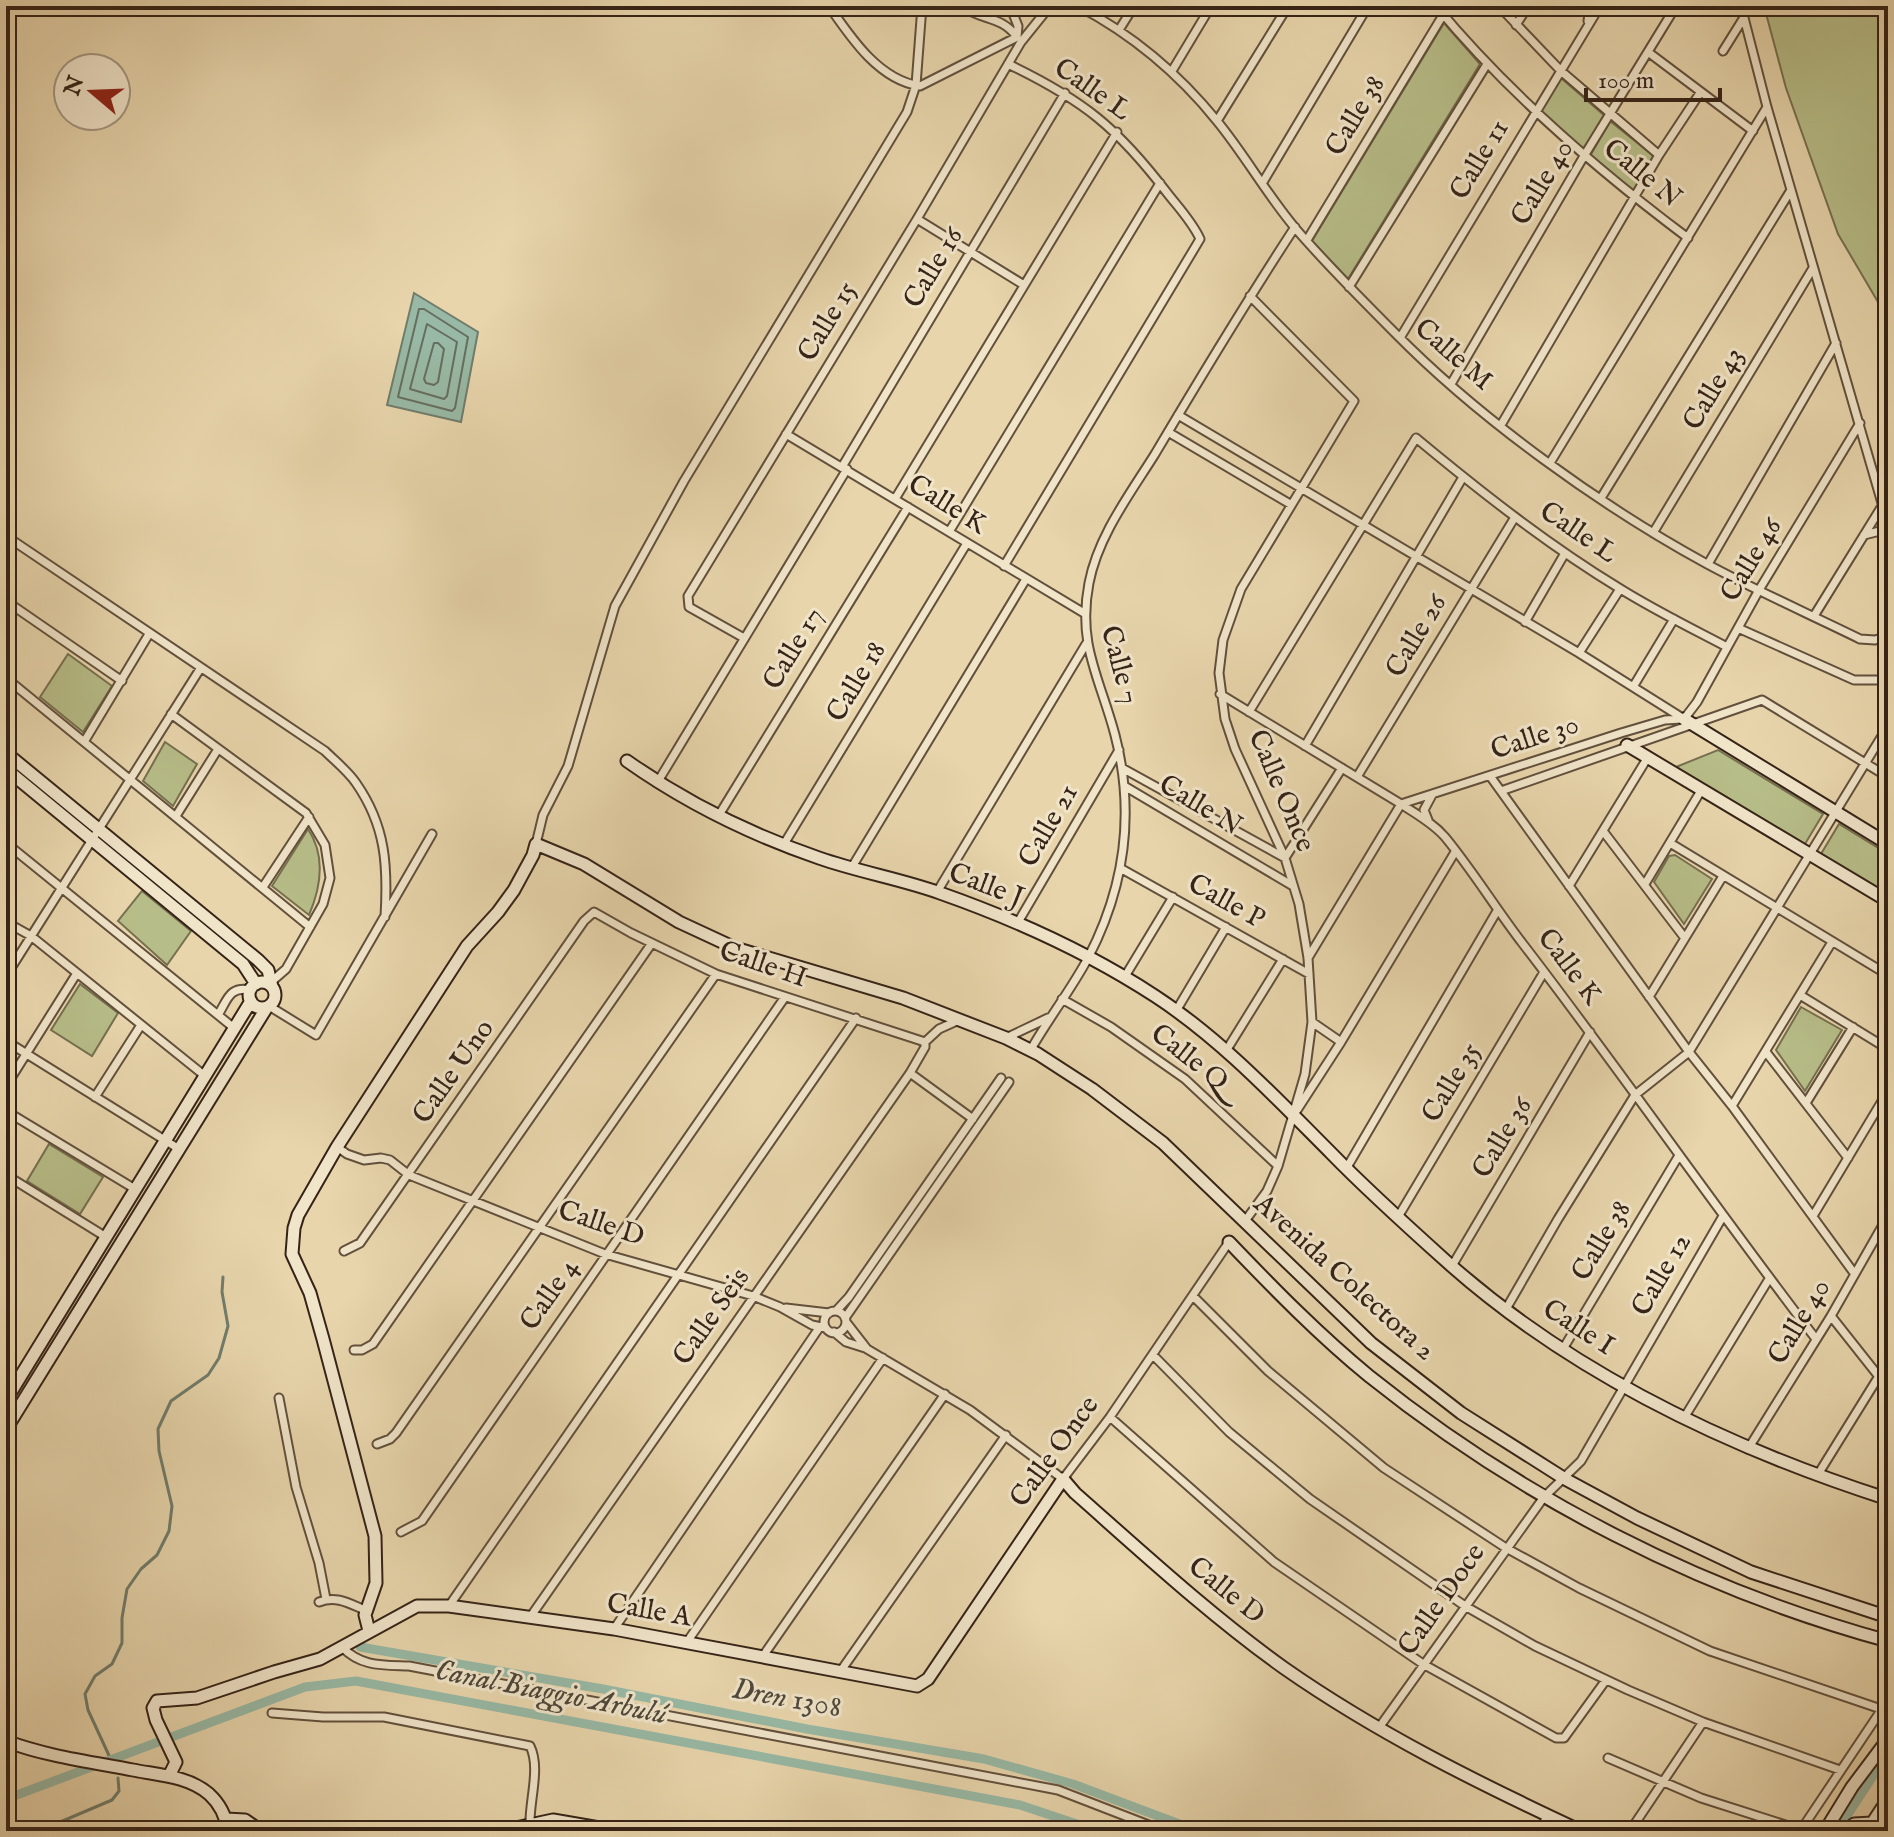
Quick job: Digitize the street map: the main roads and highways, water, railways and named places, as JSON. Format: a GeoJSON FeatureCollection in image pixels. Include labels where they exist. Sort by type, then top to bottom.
{"type":"FeatureCollection","features":[{"type":"Feature","properties":{"kind":"water"},"geometry":{"type":"Polygon","coordinates":[[[414,293],[478,332],[461,422],[387,405],[414,293]]]}},
{"type":"Feature","properties":{"kind":"waterway"},"geometry":{"type":"LineString","coordinates":[[112,1762],[88,1710],[85,1694],[95,1676],[112,1664],[122,1643],[127,1589],[141,1569],[157,1555],[169,1531],[172,1506],[159,1451],[158,1429],[171,1401],[208,1375],[219,1358],[228,1326],[222,1292],[223,1277]]}},
{"type":"Feature","properties":{"kind":"waterway","name":"Dren 1308"},"geometry":{"type":"LineString","coordinates":[[360,1647],[984,1759],[1073,1784],[1198,1831]]}},
{"type":"Feature","properties":{"kind":"waterway","name":"Canal Biaggio Arbulú"},"geometry":{"type":"LineString","coordinates":[[6,1799],[305,1687],[356,1681],[1020,1805],[1098,1831]]}},
{"type":"Feature","properties":{"kind":"waterway"},"geometry":{"type":"LineString","coordinates":[[1837,1831],[1888,1753]]}},
{"type":"Feature","properties":{"kind":"waterway"},"geometry":{"type":"LineString","coordinates":[[39,1831],[112,1800],[119,1791],[118,1778]]}}]}
